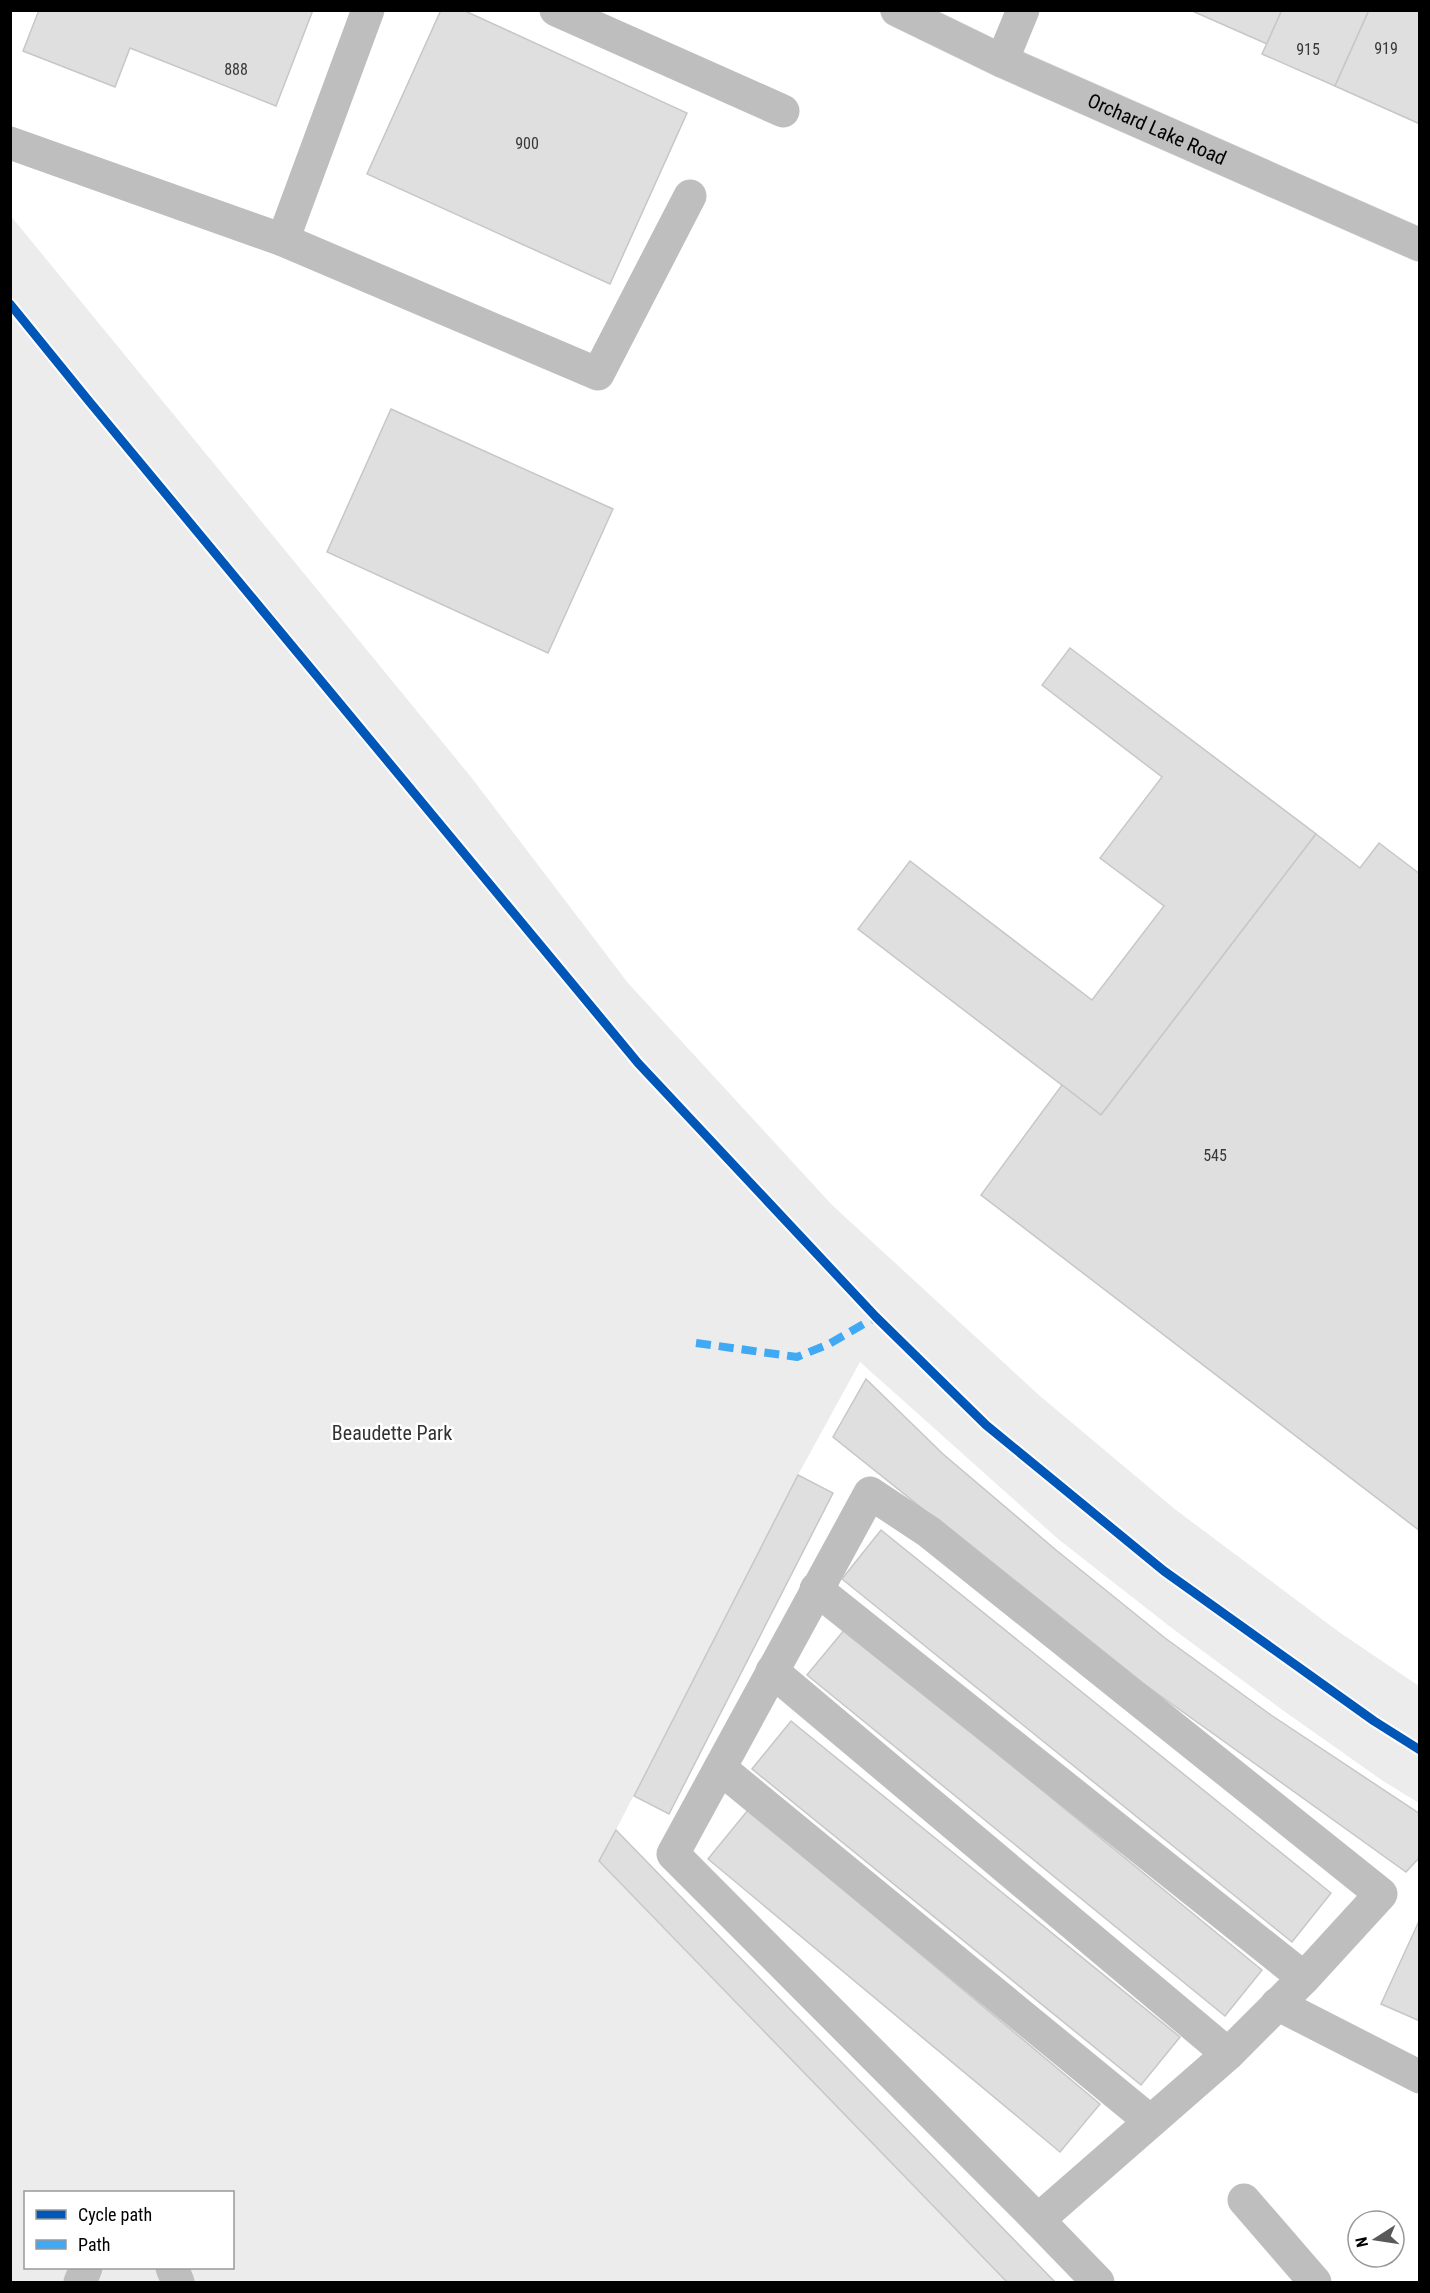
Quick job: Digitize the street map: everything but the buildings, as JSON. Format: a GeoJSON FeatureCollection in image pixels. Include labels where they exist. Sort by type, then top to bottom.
{"type":"FeatureCollection","features":[{"type":"Feature","properties":{"kind":"main road"},"geometry":{"type":"LineString","coordinates":[[283,240],[368,10]]}},
{"type":"Feature","properties":{"kind":"main road"},"geometry":{"type":"LineString","coordinates":[[556,10],[783,111]]}},
{"type":"Feature","properties":{"kind":"main road","name":"Orchard Lake Road"},"geometry":{"type":"LineString","coordinates":[[897,10],[1002,60],[1419,245]]}},
{"type":"Feature","properties":{"kind":"main road"},"geometry":{"type":"LineString","coordinates":[[1002,60],[1023,10]]}},
{"type":"Feature","properties":{"kind":"main road"},"geometry":{"type":"LineString","coordinates":[[10,143],[283,240],[598,374],[690,196]]}},
{"type":"Feature","properties":{"kind":"main road"},"geometry":{"type":"LineString","coordinates":[[1038,2220],[1228,2054],[1304,1978],[1381,1894],[938,1539],[870,1493],[673,1854],[1098,2283]]}},
{"type":"Feature","properties":{"kind":"main road"},"geometry":{"type":"LineString","coordinates":[[816,1589],[1304,1978]]}},
{"type":"Feature","properties":{"kind":"main road"},"geometry":{"type":"LineString","coordinates":[[772,1671],[1228,2054]]}},
{"type":"Feature","properties":{"kind":"main road"},"geometry":{"type":"LineString","coordinates":[[720,1768],[1150,2121]]}},
{"type":"Feature","properties":{"kind":"main road"},"geometry":{"type":"LineString","coordinates":[[1277,2004],[1419,2078]]}},
{"type":"Feature","properties":{"kind":"main road"},"geometry":{"type":"LineString","coordinates":[[1244,2200],[1315,2283]]}},
{"type":"Feature","properties":{"kind":"main road"},"geometry":{"type":"LineString","coordinates":[[172,2269],[178,2283]]}},
{"type":"Feature","properties":{"kind":"green space","name":"Beaudette Park"},"geometry":{"type":"Polygon","coordinates":[[[10,215],[471,777],[628,983],[832,1205],[1040,1396],[1176,1510],[1339,1632],[1419,1686],[1419,1803],[1383,1781],[1281,1709],[1173,1629],[1058,1539],[860,1362],[798,1475],[600,1861],[1007,2282],[11,2282],[10,215]]]}},
{"type":"Feature","properties":{"kind":"marked path"},"geometry":{"type":"LineString","coordinates":[[696,1343],[797,1357],[829,1344],[876,1317]]}},
{"type":"Feature","properties":{"kind":"cycle path"},"geometry":{"type":"LineString","coordinates":[[10,304],[638,1063],[876,1317],[986,1425],[1164,1571],[1374,1721],[1420,1750]]}}]}
